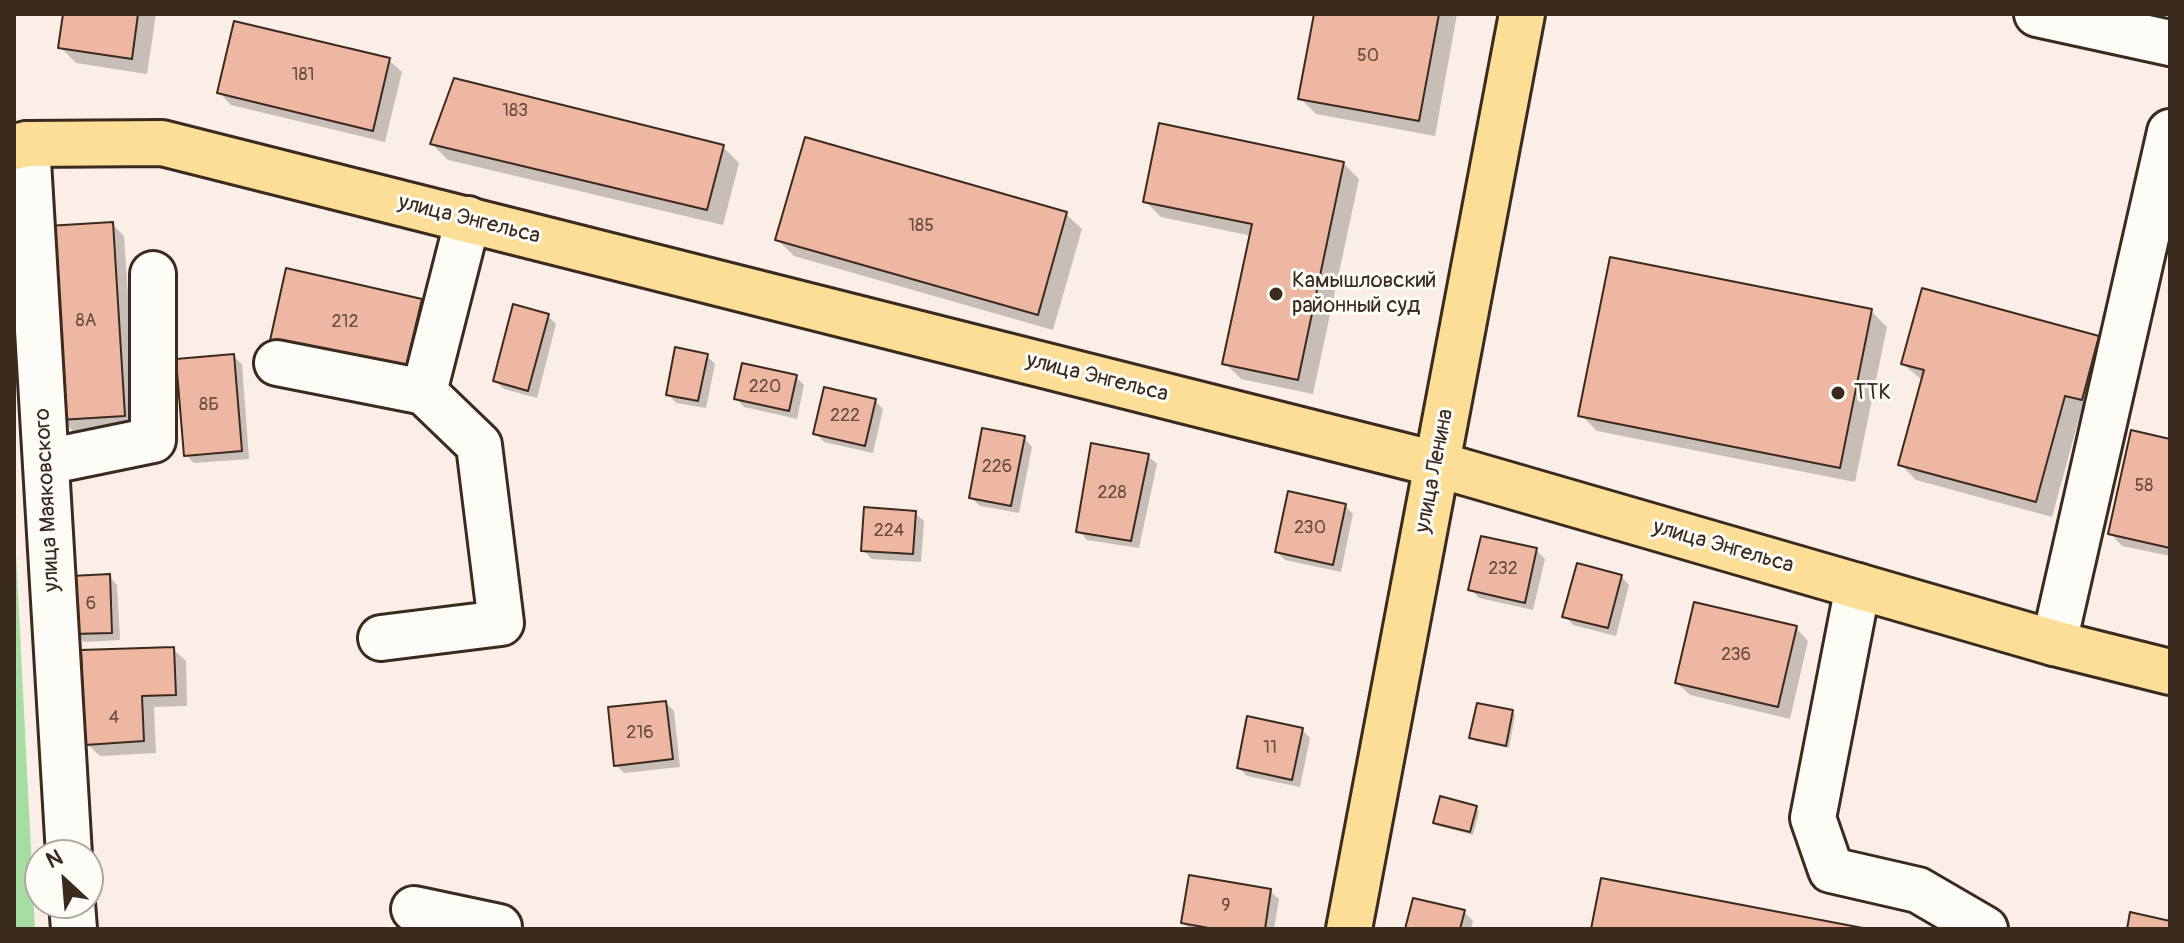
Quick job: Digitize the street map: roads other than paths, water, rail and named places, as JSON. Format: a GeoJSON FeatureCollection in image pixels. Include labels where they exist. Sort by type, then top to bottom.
{"type":"FeatureCollection","features":[{"type":"Feature","properties":{"kind":"main road","name":"улица Ленина"},"geometry":{"type":"LineString","coordinates":[[1349,929],[1522,14]]}},
{"type":"Feature","properties":{"kind":"main road","name":"улица Энгельса"},"geometry":{"type":"LineString","coordinates":[[21,145],[162,143],[1436,464],[2054,643],[2170,672]]}},
{"type":"Feature","properties":{"kind":"street"},"geometry":{"type":"LineString","coordinates":[[2037,14],[2170,43]]}},
{"type":"Feature","properties":{"kind":"street"},"geometry":{"type":"LineString","coordinates":[[2054,643],[2170,132]]}},
{"type":"Feature","properties":{"kind":"street","name":"улица Маяковского"},"geometry":{"type":"LineString","coordinates":[[21,145],[46,462],[68,839]]}},
{"type":"Feature","properties":{"kind":"street"},"geometry":{"type":"LineString","coordinates":[[424,392],[468,219]]}},
{"type":"Feature","properties":{"kind":"street"},"geometry":{"type":"LineString","coordinates":[[46,462],[153,440],[153,274]]}},
{"type":"Feature","properties":{"kind":"street"},"geometry":{"type":"LineString","coordinates":[[277,363],[424,392],[479,445],[501,623],[381,638]]}},
{"type":"Feature","properties":{"kind":"street"},"geometry":{"type":"LineString","coordinates":[[1858,586],[1813,818],[1831,870],[1918,890],[1985,929]]}},
{"type":"Feature","properties":{"kind":"street"},"geometry":{"type":"LineString","coordinates":[[414,909],[499,929]]}},
{"type":"Feature","properties":{"kind":"place","name":"Камышловский районный суд"},"geometry":{"type":"Point","coordinates":[1276,294]}},
{"type":"Feature","properties":{"kind":"place","name":"ТТК"},"geometry":{"type":"Point","coordinates":[1838,393]}}]}
